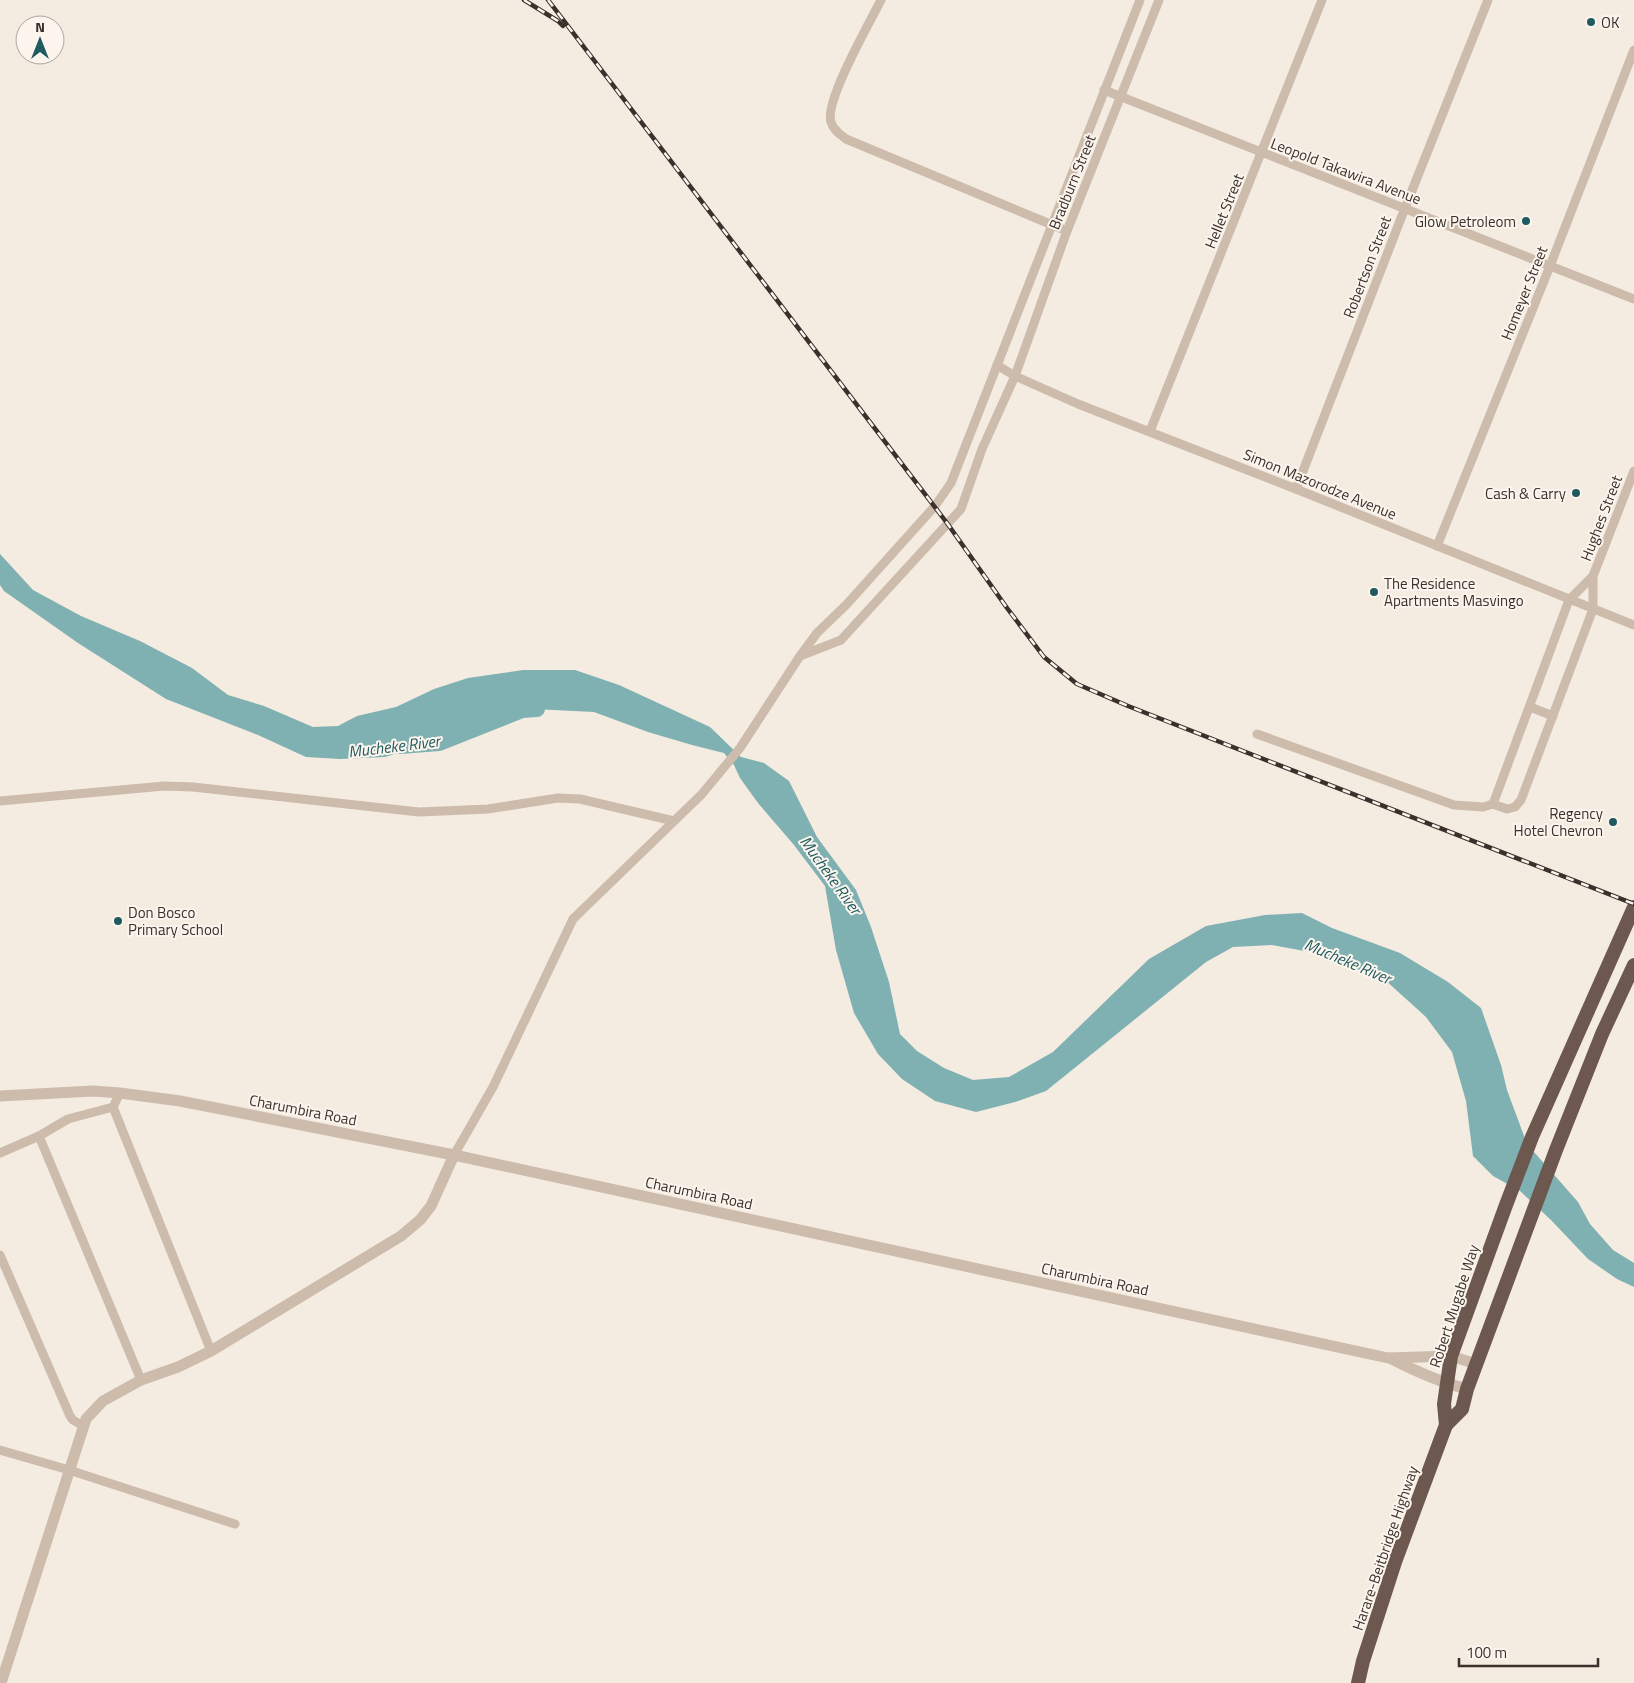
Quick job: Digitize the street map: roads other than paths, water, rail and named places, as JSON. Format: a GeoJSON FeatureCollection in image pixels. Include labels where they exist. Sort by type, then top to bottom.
{"type":"FeatureCollection","features":[{"type":"Feature","properties":{"kind":"highway","name":"Robert Mugabe Way"},"geometry":{"type":"LineString","coordinates":[[1446,1425],[1444,1404],[1452,1356],[1506,1205],[1532,1137],[1634,907]]}},
{"type":"Feature","properties":{"kind":"highway"},"geometry":{"type":"LineString","coordinates":[[1446,1425],[1462,1409],[1476,1364],[1556,1150],[1602,1034],[1634,965]]}},
{"type":"Feature","properties":{"kind":"highway","name":"Harare-Beitbridge Highway"},"geometry":{"type":"LineString","coordinates":[[1358,1683],[1363,1661],[1395,1562],[1446,1425]]}},
{"type":"Feature","properties":{"kind":"street"},"geometry":{"type":"LineString","coordinates":[[881,0],[838,87],[830,109],[830,121],[835,130],[846,139],[1067,231]]}},
{"type":"Feature","properties":{"kind":"street","name":"Bradburn Street"},"geometry":{"type":"LineString","coordinates":[[454,1155],[493,1087],[573,919],[702,794],[740,748],[817,633],[847,604],[935,506],[951,483],[1140,0]]}},
{"type":"Feature","properties":{"kind":"street","name":"Bradburn Street"},"geometry":{"type":"LineString","coordinates":[[800,656],[841,640],[961,509],[982,449],[1015,376],[1067,231],[1122,97],[1159,0]]}},
{"type":"Feature","properties":{"kind":"street","name":"Hellet Street"},"geometry":{"type":"LineString","coordinates":[[1150,431],[1322,0]]}},
{"type":"Feature","properties":{"kind":"street","name":"Robertson Street"},"geometry":{"type":"LineString","coordinates":[[1296,489],[1488,0]]}},
{"type":"Feature","properties":{"kind":"street","name":"Homeyer Street"},"geometry":{"type":"LineString","coordinates":[[1437,546],[1550,266],[1634,50]]}},
{"type":"Feature","properties":{"kind":"street","name":"Leopold Takawira Avenue"},"geometry":{"type":"LineString","coordinates":[[1104,90],[1634,299]]}},
{"type":"Feature","properties":{"kind":"street","name":"Simon Mazorodze Avenue"},"geometry":{"type":"LineString","coordinates":[[997,365],[1015,376],[1078,404],[1296,489],[1634,626]]}},
{"type":"Feature","properties":{"kind":"street","name":"Hughes Street"},"geometry":{"type":"LineString","coordinates":[[1593,576],[1634,471]]}},
{"type":"Feature","properties":{"kind":"street"},"geometry":{"type":"LineString","coordinates":[[1493,804],[1569,600],[1593,576]]}},
{"type":"Feature","properties":{"kind":"street"},"geometry":{"type":"LineString","coordinates":[[1257,734],[1454,805],[1483,807],[1493,804],[1507,809],[1515,807],[1522,800],[1593,609],[1593,576]]}},
{"type":"Feature","properties":{"kind":"street"},"geometry":{"type":"LineString","coordinates":[[1530,707],[1553,716]]}},
{"type":"Feature","properties":{"kind":"street"},"geometry":{"type":"LineString","coordinates":[[0,801],[164,786],[193,787],[419,812],[488,809],[558,798],[580,799],[674,821]]}},
{"type":"Feature","properties":{"kind":"street","name":"Charumbira Road"},"geometry":{"type":"LineString","coordinates":[[0,1096],[93,1091],[120,1093],[180,1102],[454,1155],[1388,1358],[1446,1384],[1467,1389]]}},
{"type":"Feature","properties":{"kind":"street"},"geometry":{"type":"LineString","coordinates":[[0,1153],[40,1136],[68,1119],[113,1106],[120,1093]]}},
{"type":"Feature","properties":{"kind":"street"},"geometry":{"type":"LineString","coordinates":[[113,1106],[211,1352]]}},
{"type":"Feature","properties":{"kind":"street"},"geometry":{"type":"LineString","coordinates":[[40,1136],[141,1380]]}},
{"type":"Feature","properties":{"kind":"street"},"geometry":{"type":"LineString","coordinates":[[1,1683],[86,1419],[98,1406],[141,1380],[178,1367],[211,1352],[401,1236],[420,1220],[431,1206],[454,1155]]}},
{"type":"Feature","properties":{"kind":"street"},"geometry":{"type":"LineString","coordinates":[[0,1255],[70,1416],[83,1426]]}},
{"type":"Feature","properties":{"kind":"street","name":"Charumbira Road"},"geometry":{"type":"LineString","coordinates":[[1388,1358],[1452,1356],[1476,1364]]}},
{"type":"Feature","properties":{"kind":"street"},"geometry":{"type":"LineString","coordinates":[[0,1450],[69,1470],[235,1524]]}},
{"type":"Feature","properties":{"kind":"water"},"geometry":{"type":"Polygon","coordinates":[[[0,554],[33,590],[81,616],[140,641],[192,668],[228,695],[264,706],[313,727],[338,726],[357,716],[396,707],[434,689],[468,678],[523,670],[575,670],[619,685],[710,727],[741,757],[764,763],[789,781],[817,837],[856,890],[871,927],[889,982],[900,1034],[917,1051],[944,1068],[973,1080],[1009,1077],[1053,1052],[1149,959],[1206,926],[1265,915],[1302,913],[1332,928],[1400,953],[1448,982],[1481,1008],[1501,1065],[1507,1090],[1527,1144],[1578,1202],[1590,1224],[1613,1250],[1634,1263],[1634,1287],[1617,1279],[1588,1259],[1520,1191],[1493,1176],[1473,1156],[1466,1101],[1452,1052],[1426,1017],[1384,979],[1310,952],[1272,945],[1233,947],[1206,962],[1046,1091],[1015,1102],[976,1112],[935,1101],[902,1079],[878,1054],[854,1013],[836,950],[825,886],[794,845],[758,803],[740,778],[734,765],[724,753],[648,732],[594,712],[534,709],[492,716],[385,757],[340,759],[306,757],[258,735],[166,699],[78,643],[4,591],[0,585],[0,554]]]}},
{"type":"Feature","properties":{"kind":"waterway","name":"Mucheke River"},"geometry":{"type":"LineString","coordinates":[[400,746],[439,743],[522,710],[537,709]]}},
{"type":"Feature","properties":{"kind":"railway"},"geometry":{"type":"LineString","coordinates":[[524,0],[563,26]]}},
{"type":"Feature","properties":{"kind":"railway"},"geometry":{"type":"LineString","coordinates":[[548,0],[947,523],[1044,657],[1077,684],[1128,706],[1634,904]]}},
{"type":"Feature","properties":{"kind":"place","name":"OK"},"geometry":{"type":"Point","coordinates":[1591,22]}},
{"type":"Feature","properties":{"kind":"place","name":"Glow Petroleom"},"geometry":{"type":"Point","coordinates":[1526,221]}},
{"type":"Feature","properties":{"kind":"place","name":"Cash & Carry"},"geometry":{"type":"Point","coordinates":[1576,493]}},
{"type":"Feature","properties":{"kind":"place","name":"The Residence Apartments Masvingo"},"geometry":{"type":"Point","coordinates":[1374,592]}},
{"type":"Feature","properties":{"kind":"place","name":"Regency Hotel Chevron"},"geometry":{"type":"Point","coordinates":[1613,822]}},
{"type":"Feature","properties":{"kind":"place","name":"Don Bosco Primary School"},"geometry":{"type":"Point","coordinates":[118,921]}}]}
